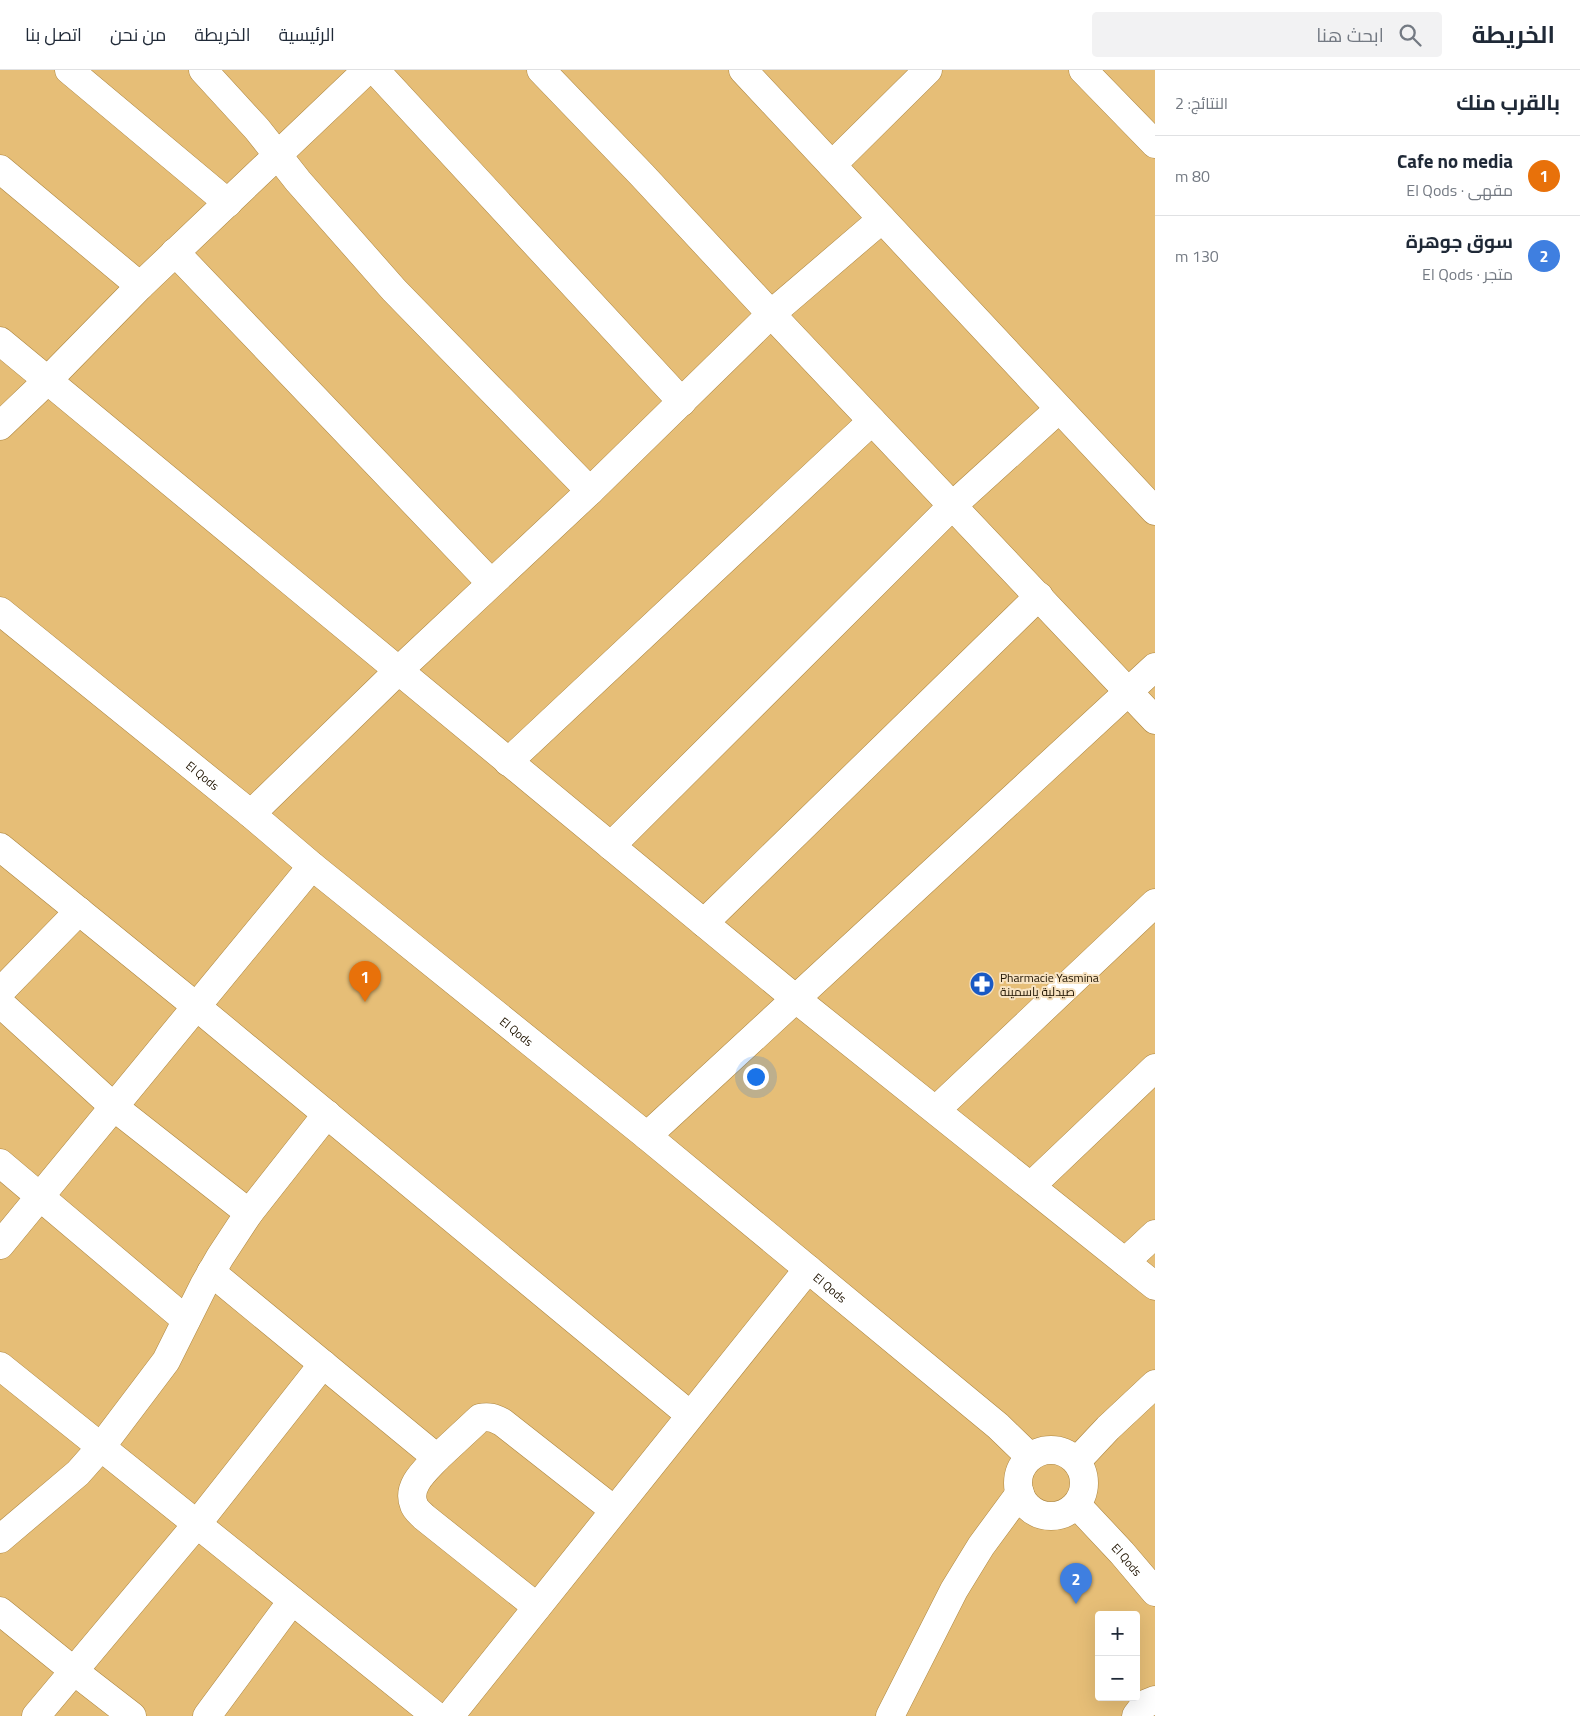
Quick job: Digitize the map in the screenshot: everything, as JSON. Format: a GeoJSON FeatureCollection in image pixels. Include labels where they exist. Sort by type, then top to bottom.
{"type":"FeatureCollection","features":[{"type":"Feature","properties":{"kind":"street"},"geometry":{"type":"LineString","coordinates":[[69,70],[228,203]]}},
{"type":"Feature","properties":{"kind":"street"},"geometry":{"type":"LineString","coordinates":[[203,70],[279,154],[298,181],[394,290],[590,491]]}},
{"type":"Feature","properties":{"kind":"street"},"geometry":{"type":"LineString","coordinates":[[0,426],[175,252],[367,70]]}},
{"type":"Feature","properties":{"kind":"street"},"geometry":{"type":"LineString","coordinates":[[375,70],[682,402]]}},
{"type":"Feature","properties":{"kind":"street"},"geometry":{"type":"LineString","coordinates":[[541,70],[1155,720]]}},
{"type":"Feature","properties":{"kind":"street"},"geometry":{"type":"LineString","coordinates":[[743,70],[1155,511]]}},
{"type":"Feature","properties":{"kind":"street"},"geometry":{"type":"LineString","coordinates":[[832,165],[928,70]]}},
{"type":"Feature","properties":{"kind":"street"},"geometry":{"type":"LineString","coordinates":[[1083,70],[1155,144]]}},
{"type":"Feature","properties":{"kind":"street"},"geometry":{"type":"LineString","coordinates":[[0,169],[140,286]]}},
{"type":"Feature","properties":{"kind":"street"},"geometry":{"type":"LineString","coordinates":[[251,814],[398,671],[590,491],[771,314],[882,219]]}},
{"type":"Feature","properties":{"kind":"street"},"geometry":{"type":"LineString","coordinates":[[175,252],[491,583]]}},
{"type":"Feature","properties":{"kind":"street"},"geometry":{"type":"LineString","coordinates":[[0,340],[796,999],[1155,1286]]}},
{"type":"Feature","properties":{"kind":"street"},"geometry":{"type":"LineString","coordinates":[[610,846],[952,506],[1059,408]]}},
{"type":"Feature","properties":{"kind":"street"},"geometry":{"type":"LineString","coordinates":[[508,762],[872,421]]}},
{"type":"Feature","properties":{"kind":"street"},"geometry":{"type":"LineString","coordinates":[[704,923],[1039,596]]}},
{"type":"Feature","properties":{"kind":"street","name":"El Qods"},"geometry":{"type":"LineString","coordinates":[[0,611],[647,1136],[998,1426],[1030,1457]]}},
{"type":"Feature","properties":{"kind":"street"},"geometry":{"type":"LineString","coordinates":[[647,1136],[1155,667]]}},
{"type":"Feature","properties":{"kind":"street"},"geometry":{"type":"LineString","coordinates":[[0,847],[327,1114],[690,1415]]}},
{"type":"Feature","properties":{"kind":"street"},"geometry":{"type":"LineString","coordinates":[[0,1245],[312,866]]}},
{"type":"Feature","properties":{"kind":"street"},"geometry":{"type":"LineString","coordinates":[[936,1110],[1155,902]]}},
{"type":"Feature","properties":{"kind":"street"},"geometry":{"type":"LineString","coordinates":[[0,992],[79,911]]}},
{"type":"Feature","properties":{"kind":"street"},"geometry":{"type":"LineString","coordinates":[[0,1003],[114,1107],[249,1213]]}},
{"type":"Feature","properties":{"kind":"street"},"geometry":{"type":"LineString","coordinates":[[1031,1186],[1155,1068]]}},
{"type":"Feature","properties":{"kind":"street"},"geometry":{"type":"LineString","coordinates":[[0,1539],[78,1473],[101,1447],[166,1361],[211,1272],[249,1213],[327,1114]]}},
{"type":"Feature","properties":{"kind":"street"},"geometry":{"type":"LineString","coordinates":[[0,1163],[186,1320]]}},
{"type":"Feature","properties":{"kind":"street"},"geometry":{"type":"LineString","coordinates":[[1125,1262],[1155,1234]]}},
{"type":"Feature","properties":{"kind":"street"},"geometry":{"type":"LineString","coordinates":[[450,1716],[808,1270]]}},
{"type":"Feature","properties":{"kind":"street"},"geometry":{"type":"LineString","coordinates":[[211,1272],[437,1458]]}},
{"type":"Feature","properties":{"kind":"street"},"geometry":{"type":"LineString","coordinates":[[36,1716],[198,1524],[324,1364]]}},
{"type":"Feature","properties":{"kind":"street"},"geometry":{"type":"LineString","coordinates":[[0,1366],[436,1716]]}},
{"type":"Feature","properties":{"kind":"street"},"geometry":{"type":"LineString","coordinates":[[1077,1461],[1108,1428],[1155,1384]]}},
{"type":"Feature","properties":{"kind":"street"},"geometry":{"type":"LineString","coordinates":[[537,1607],[424,1517],[414,1506],[412,1497],[414,1486],[421,1474],[480,1418],[494,1418],[502,1422],[614,1510]]}},
{"type":"Feature","properties":{"kind":"street"},"geometry":{"type":"LineString","coordinates":[[1054,1450],[1066,1454],[1077,1461],[1085,1483],[1076,1505],[1068,1512],[1057,1516],[1045,1516],[1025,1504],[1020,1493],[1018,1480],[1022,1467],[1030,1457],[1041,1451],[1054,1450]]}},
{"type":"Feature","properties":{"kind":"street"},"geometry":{"type":"LineString","coordinates":[[890,1716],[954,1590],[981,1546],[1020,1493]]}},
{"type":"Feature","properties":{"kind":"street","name":"El Qods"},"geometry":{"type":"LineString","coordinates":[[1076,1505],[1122,1553],[1155,1592]]}},
{"type":"Feature","properties":{"kind":"street"},"geometry":{"type":"LineString","coordinates":[[208,1716],[292,1601]]}},
{"type":"Feature","properties":{"kind":"street"},"geometry":{"type":"LineString","coordinates":[[0,1611],[132,1716]]}},
{"type":"Feature","properties":{"kind":"street"},"geometry":{"type":"LineString","coordinates":[[1136,1716],[1145,1704],[1155,1700]]}},
{"type":"Feature","properties":{"kind":"place","name":"Pharmacie Yasmina صيدلية ياسمينة"},"geometry":{"type":"Point","coordinates":[982,984]}},
{"type":"Feature","properties":{"kind":"place","name":"Cafe no media"},"geometry":{"type":"Point","coordinates":[365,1002]}},
{"type":"Feature","properties":{"kind":"place","name":"سوق جوهرة"},"geometry":{"type":"Point","coordinates":[1076,1604]}}]}
